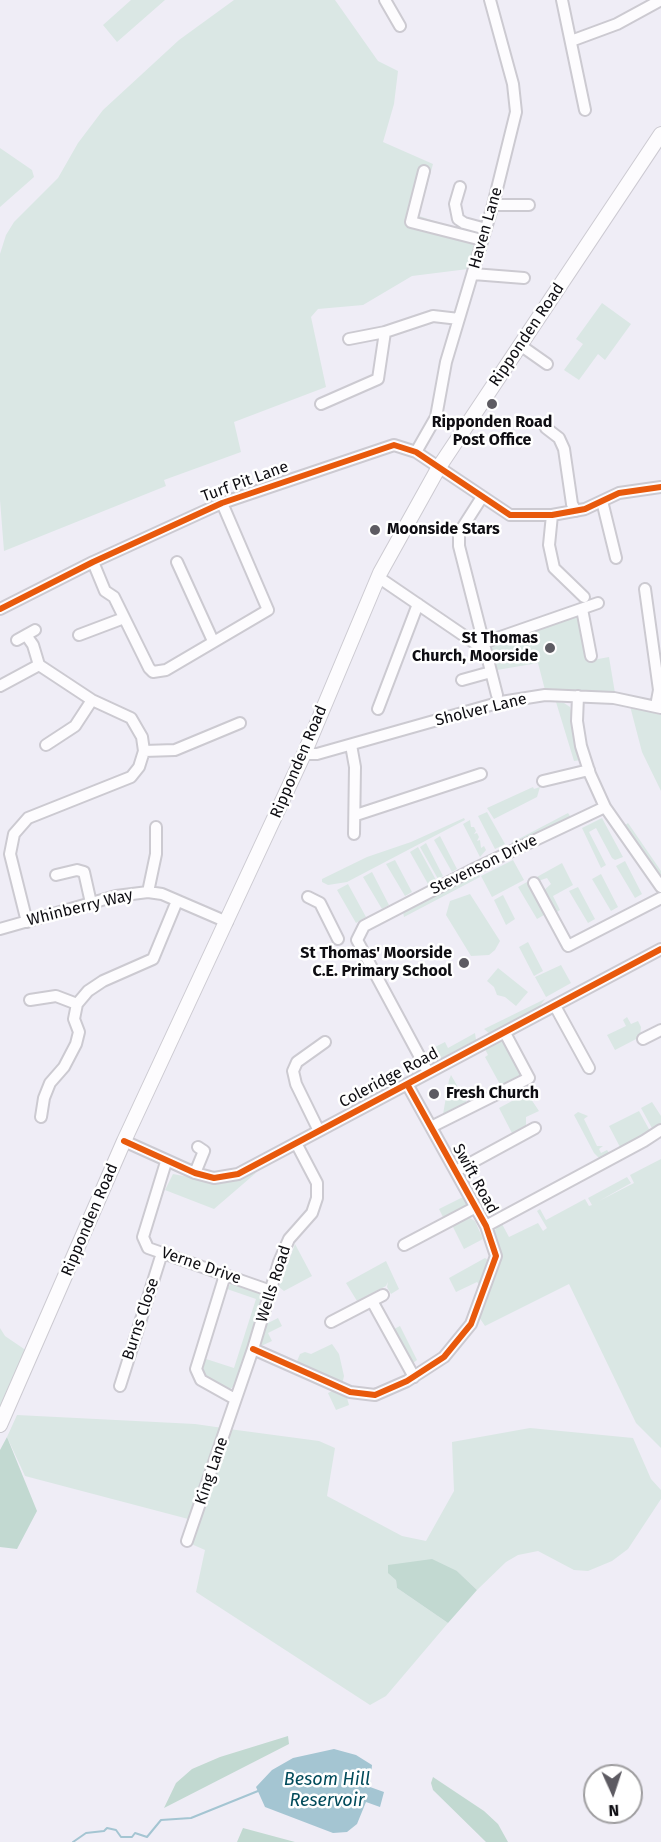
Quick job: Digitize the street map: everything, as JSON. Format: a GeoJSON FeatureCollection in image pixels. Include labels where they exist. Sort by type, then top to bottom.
{"type":"FeatureCollection","features":[{"type":"Feature","properties":{"kind":"main road","name":"Ripponden Road"},"geometry":{"type":"LineString","coordinates":[[0,1425],[124,1142],[304,754],[378,577],[439,467],[520,345],[657,151],[661,134]]}},
{"type":"Feature","properties":{"kind":"street"},"geometry":{"type":"LineString","coordinates":[[385,0],[400,26]]}},
{"type":"Feature","properties":{"kind":"street","name":"Haven Lane"},"geometry":{"type":"LineString","coordinates":[[416,452],[436,417],[446,362],[493,205],[517,104],[490,0]]}},
{"type":"Feature","properties":{"kind":"street"},"geometry":{"type":"LineString","coordinates":[[562,0],[585,110]]}},
{"type":"Feature","properties":{"kind":"street"},"geometry":{"type":"LineString","coordinates":[[571,41],[617,24],[661,0]]}},
{"type":"Feature","properties":{"kind":"street"},"geometry":{"type":"LineString","coordinates":[[424,171],[411,222],[484,235]]}},
{"type":"Feature","properties":{"kind":"street"},"geometry":{"type":"LineString","coordinates":[[460,187],[455,204],[458,219],[484,235]]}},
{"type":"Feature","properties":{"kind":"street"},"geometry":{"type":"LineString","coordinates":[[493,205],[529,205]]}},
{"type":"Feature","properties":{"kind":"street"},"geometry":{"type":"LineString","coordinates":[[473,273],[524,278]]}},
{"type":"Feature","properties":{"kind":"street"},"geometry":{"type":"LineString","coordinates":[[349,339],[385,332],[433,316],[459,319]]}},
{"type":"Feature","properties":{"kind":"street"},"geometry":{"type":"LineString","coordinates":[[321,404],[378,379],[385,332]]}},
{"type":"Feature","properties":{"kind":"street"},"geometry":{"type":"LineString","coordinates":[[520,345],[547,364]]}},
{"type":"Feature","properties":{"kind":"street"},"geometry":{"type":"LineString","coordinates":[[546,428],[560,438],[564,449],[569,488],[576,511]]}},
{"type":"Feature","properties":{"kind":"street","name":"Turf Pit Lane"},"geometry":{"type":"LineString","coordinates":[[0,609],[93,562],[222,503],[394,446],[416,452],[510,514],[552,515],[576,511],[619,493],[661,487]]}},
{"type":"Feature","properties":{"kind":"street"},"geometry":{"type":"LineString","coordinates":[[482,497],[459,533],[459,546],[497,695]]}},
{"type":"Feature","properties":{"kind":"street"},"geometry":{"type":"LineString","coordinates":[[602,501],[616,558]]}},
{"type":"Feature","properties":{"kind":"street"},"geometry":{"type":"LineString","coordinates":[[93,562],[105,591],[114,597],[153,672],[166,670],[268,610],[222,503]]}},
{"type":"Feature","properties":{"kind":"street"},"geometry":{"type":"LineString","coordinates":[[552,515],[549,544],[554,568],[584,597]]}},
{"type":"Feature","properties":{"kind":"street"},"geometry":{"type":"LineString","coordinates":[[177,562],[213,641]]}},
{"type":"Feature","properties":{"kind":"street"},"geometry":{"type":"LineString","coordinates":[[378,577],[484,646]]}},
{"type":"Feature","properties":{"kind":"street"},"geometry":{"type":"LineString","coordinates":[[645,589],[659,690],[658,707]]}},
{"type":"Feature","properties":{"kind":"street"},"geometry":{"type":"LineString","coordinates":[[484,646],[598,603]]}},
{"type":"Feature","properties":{"kind":"street"},"geometry":{"type":"LineString","coordinates":[[378,709],[418,604]]}},
{"type":"Feature","properties":{"kind":"street"},"geometry":{"type":"LineString","coordinates":[[582,609],[591,656]]}},
{"type":"Feature","properties":{"kind":"street"},"geometry":{"type":"LineString","coordinates":[[79,635],[123,618]]}},
{"type":"Feature","properties":{"kind":"street"},"geometry":{"type":"LineString","coordinates":[[26,635],[33,645],[39,665],[92,700],[131,718],[142,737],[144,751],[140,767],[131,777],[28,818],[15,834],[10,854],[27,922]]}},
{"type":"Feature","properties":{"kind":"street"},"geometry":{"type":"LineString","coordinates":[[0,686],[39,665]]}},
{"type":"Feature","properties":{"kind":"street"},"geometry":{"type":"LineString","coordinates":[[462,680],[492,672]]}},
{"type":"Feature","properties":{"kind":"street","name":"Sholver Lane"},"geometry":{"type":"LineString","coordinates":[[304,754],[317,754],[501,702],[545,695],[614,698],[658,707]]}},
{"type":"Feature","properties":{"kind":"street"},"geometry":{"type":"LineString","coordinates":[[578,696],[577,721],[589,770],[606,807],[661,887]]}},
{"type":"Feature","properties":{"kind":"street"},"geometry":{"type":"LineString","coordinates":[[46,745],[75,726],[92,700]]}},
{"type":"Feature","properties":{"kind":"street"},"geometry":{"type":"LineString","coordinates":[[144,751],[175,750],[240,723]]}},
{"type":"Feature","properties":{"kind":"street"},"geometry":{"type":"LineString","coordinates":[[351,745],[355,767],[354,834]]}},
{"type":"Feature","properties":{"kind":"street"},"geometry":{"type":"LineString","coordinates":[[543,781],[589,770]]}},
{"type":"Feature","properties":{"kind":"street"},"geometry":{"type":"LineString","coordinates":[[356,815],[481,774]]}},
{"type":"Feature","properties":{"kind":"street","name":"Stevenson Drive"},"geometry":{"type":"LineString","coordinates":[[428,1072],[357,940],[364,926],[476,868],[606,807]]}},
{"type":"Feature","properties":{"kind":"street"},"geometry":{"type":"LineString","coordinates":[[148,892],[156,854],[156,827]]}},
{"type":"Feature","properties":{"kind":"street"},"geometry":{"type":"LineString","coordinates":[[56,875],[77,870],[84,872],[91,903]]}},
{"type":"Feature","properties":{"kind":"street"},"geometry":{"type":"LineString","coordinates":[[534,883],[568,946],[661,898]]}},
{"type":"Feature","properties":{"kind":"street","name":"Whinberry Way"},"geometry":{"type":"LineString","coordinates":[[0,929],[116,896],[148,892],[162,894],[226,922]]}},
{"type":"Feature","properties":{"kind":"street"},"geometry":{"type":"LineString","coordinates":[[308,897],[320,903],[338,939]]}},
{"type":"Feature","properties":{"kind":"street"},"geometry":{"type":"LineString","coordinates":[[41,1117],[44,1098],[50,1083],[64,1067],[76,1044],[79,1032],[74,1018],[77,1004],[88,991],[103,981],[153,959],[177,901]]}},
{"type":"Feature","properties":{"kind":"street","name":"Coleridge Road"},"geometry":{"type":"LineString","coordinates":[[124,1142],[195,1173],[214,1178],[238,1174],[661,949]]}},
{"type":"Feature","properties":{"kind":"street"},"geometry":{"type":"LineString","coordinates":[[30,1000],[56,996],[77,1004]]}},
{"type":"Feature","properties":{"kind":"street"},"geometry":{"type":"LineString","coordinates":[[555,1006],[589,1068]]}},
{"type":"Feature","properties":{"kind":"street"},"geometry":{"type":"LineString","coordinates":[[643,1039],[661,1030]]}},
{"type":"Feature","properties":{"kind":"street"},"geometry":{"type":"LineString","coordinates":[[431,1127],[529,1078],[505,1033]]}},
{"type":"Feature","properties":{"kind":"street"},"geometry":{"type":"LineString","coordinates":[[319,1131],[296,1084],[293,1071],[297,1062],[325,1042]]}},
{"type":"Feature","properties":{"kind":"street","name":"Swift Road"},"geometry":{"type":"LineString","coordinates":[[253,1349],[356,1394],[375,1395],[414,1377],[444,1357],[471,1324],[496,1256],[486,1226],[407,1084]]}},
{"type":"Feature","properties":{"kind":"street"},"geometry":{"type":"LineString","coordinates":[[456,1171],[535,1128]]}},
{"type":"Feature","properties":{"kind":"street"},"geometry":{"type":"LineString","coordinates":[[486,1226],[661,1130]]}},
{"type":"Feature","properties":{"kind":"street","name":"Wells Road"},"geometry":{"type":"LineString","coordinates":[[235,1399],[253,1349],[279,1262],[289,1239],[312,1213],[317,1198],[317,1183],[296,1143]]}},
{"type":"Feature","properties":{"kind":"street"},"geometry":{"type":"LineString","coordinates":[[195,1173],[204,1151],[198,1147]]}},
{"type":"Feature","properties":{"kind":"street","name":"Verne Drive"},"geometry":{"type":"LineString","coordinates":[[166,1162],[143,1237],[148,1248],[271,1291]]}},
{"type":"Feature","properties":{"kind":"street"},"geometry":{"type":"LineString","coordinates":[[404,1245],[476,1207]]}},
{"type":"Feature","properties":{"kind":"street","name":"Burns Close"},"geometry":{"type":"LineString","coordinates":[[120,1386],[162,1253]]}},
{"type":"Feature","properties":{"kind":"street"},"geometry":{"type":"LineString","coordinates":[[225,1275],[196,1369],[201,1380],[235,1399]]}},
{"type":"Feature","properties":{"kind":"street"},"geometry":{"type":"LineString","coordinates":[[331,1322],[383,1295]]}},
{"type":"Feature","properties":{"kind":"street"},"geometry":{"type":"LineString","coordinates":[[372,1301],[414,1377]]}},
{"type":"Feature","properties":{"kind":"street","name":"King Lane"},"geometry":{"type":"LineString","coordinates":[[187,1541],[235,1399]]}},
{"type":"Feature","properties":{"kind":"shaded area"},"geometry":{"type":"Polygon","coordinates":[[[131,0],[165,0],[117,42],[103,25],[131,0]]]}},
{"type":"Feature","properties":{"kind":"shaded area"},"geometry":{"type":"Polygon","coordinates":[[[234,0],[335,0],[378,61],[398,71],[394,104],[383,142],[433,164],[419,216],[476,235],[468,269],[412,276],[363,305],[318,309],[311,317],[326,387],[234,422],[241,452],[164,480],[166,486],[4,551],[0,500],[0,254],[6,235],[14,222],[58,178],[78,143],[103,110],[179,40],[234,0]]]}},
{"type":"Feature","properties":{"kind":"shaded area"},"geometry":{"type":"Polygon","coordinates":[[[0,148],[32,170],[34,177],[0,207],[0,148]]]}},
{"type":"Feature","properties":{"kind":"shaded area"},"geometry":{"type":"Polygon","coordinates":[[[602,303],[631,324],[605,360],[598,354],[579,380],[564,370],[583,344],[576,339],[602,303]]]}},
{"type":"Feature","properties":{"kind":"shaded area"},"geometry":{"type":"Polygon","coordinates":[[[580,614],[587,661],[609,657],[615,693],[545,690],[538,663],[497,670],[488,645],[580,614]]]}},
{"type":"Feature","properties":{"kind":"shaded area"},"geometry":{"type":"Polygon","coordinates":[[[556,702],[570,707],[581,760],[574,761],[556,702]]]}},
{"type":"Feature","properties":{"kind":"shaded area"},"geometry":{"type":"Polygon","coordinates":[[[630,706],[661,715],[661,791],[642,752],[630,706]]]}},
{"type":"Feature","properties":{"kind":"shaded area"},"geometry":{"type":"Polygon","coordinates":[[[533,787],[534,789],[540,787],[537,797],[494,819],[487,808],[533,787]]]}},
{"type":"Feature","properties":{"kind":"shaded area"},"geometry":{"type":"Polygon","coordinates":[[[487,812],[505,844],[495,849],[478,816],[487,812]]]}},
{"type":"Feature","properties":{"kind":"shaded area"},"geometry":{"type":"Polygon","coordinates":[[[568,813],[572,819],[513,846],[511,843],[568,813]]]}},
{"type":"Feature","properties":{"kind":"shaded area"},"geometry":{"type":"Polygon","coordinates":[[[464,818],[465,820],[347,882],[328,885],[322,882],[322,879],[367,857],[411,842],[464,818]]]}},
{"type":"Feature","properties":{"kind":"shaded area"},"geometry":{"type":"Polygon","coordinates":[[[602,818],[623,857],[615,860],[612,858],[596,828],[589,832],[606,865],[601,868],[582,828],[602,818]]]}},
{"type":"Feature","properties":{"kind":"shaded area"},"geometry":{"type":"Polygon","coordinates":[[[470,820],[471,827],[474,827],[476,831],[474,834],[477,833],[479,837],[477,841],[480,840],[481,848],[484,846],[486,850],[480,857],[463,824],[470,820]]]}},
{"type":"Feature","properties":{"kind":"shaded area"},"geometry":{"type":"Polygon","coordinates":[[[628,823],[661,871],[661,879],[624,826],[628,823]]]}},
{"type":"Feature","properties":{"kind":"shaded area"},"geometry":{"type":"Polygon","coordinates":[[[440,836],[457,869],[452,872],[434,840],[440,836]]]}},
{"type":"Feature","properties":{"kind":"shaded area"},"geometry":{"type":"Polygon","coordinates":[[[426,843],[443,876],[438,879],[420,847],[426,843]]]}},
{"type":"Feature","properties":{"kind":"shaded area"},"geometry":{"type":"Polygon","coordinates":[[[418,847],[436,880],[428,884],[410,852],[418,847]]]}},
{"type":"Feature","properties":{"kind":"shaded area"},"geometry":{"type":"Polygon","coordinates":[[[395,860],[412,892],[405,896],[386,864],[395,860]]]}},
{"type":"Feature","properties":{"kind":"shaded area"},"geometry":{"type":"Polygon","coordinates":[[[513,860],[524,880],[492,897],[481,876],[513,860]]]}},
{"type":"Feature","properties":{"kind":"shaded area"},"geometry":{"type":"Polygon","coordinates":[[[625,861],[642,894],[635,898],[616,866],[625,861]]]}},
{"type":"Feature","properties":{"kind":"shaded area"},"geometry":{"type":"Polygon","coordinates":[[[562,863],[573,885],[553,896],[560,910],[555,913],[543,891],[551,884],[547,878],[538,881],[535,878],[562,863]]]}},
{"type":"Feature","properties":{"kind":"shaded area"},"geometry":{"type":"Polygon","coordinates":[[[372,872],[389,905],[382,909],[363,877],[372,872]]]}},
{"type":"Feature","properties":{"kind":"shaded area"},"geometry":{"type":"Polygon","coordinates":[[[478,872],[480,877],[404,917],[403,912],[478,872]]]}},
{"type":"Feature","properties":{"kind":"shaded area"},"geometry":{"type":"Polygon","coordinates":[[[601,874],[618,907],[611,911],[592,879],[601,874]]]}},
{"type":"Feature","properties":{"kind":"shaded area"},"geometry":{"type":"Polygon","coordinates":[[[527,882],[544,915],[537,919],[518,887],[527,882]]]}},
{"type":"Feature","properties":{"kind":"shaded area"},"geometry":{"type":"Polygon","coordinates":[[[348,884],[366,917],[356,923],[337,890],[348,884]]]}},
{"type":"Feature","properties":{"kind":"shaded area"},"geometry":{"type":"Polygon","coordinates":[[[578,887],[595,919],[588,923],[569,891],[578,887]]]}},
{"type":"Feature","properties":{"kind":"shaded area"},"geometry":{"type":"Polygon","coordinates":[[[470,894],[500,941],[489,955],[471,956],[446,915],[450,901],[470,894]]]}},
{"type":"Feature","properties":{"kind":"shaded area"},"geometry":{"type":"Polygon","coordinates":[[[503,895],[515,919],[506,925],[494,900],[503,895]]]}},
{"type":"Feature","properties":{"kind":"shaded area"},"geometry":{"type":"Polygon","coordinates":[[[528,942],[543,971],[534,976],[519,947],[528,942]]]}},
{"type":"Feature","properties":{"kind":"shaded area"},"geometry":{"type":"Polygon","coordinates":[[[561,965],[571,983],[546,997],[535,977],[561,965]]]}},
{"type":"Feature","properties":{"kind":"shaded area"},"geometry":{"type":"Polygon","coordinates":[[[498,968],[528,992],[516,1006],[505,997],[497,995],[494,987],[487,981],[498,968]]]}},
{"type":"Feature","properties":{"kind":"shaded area"},"geometry":{"type":"Polygon","coordinates":[[[545,999],[539,1007],[490,1034],[484,1029],[545,999]]]}},
{"type":"Feature","properties":{"kind":"shaded area"},"geometry":{"type":"Polygon","coordinates":[[[627,1017],[631,1024],[638,1021],[641,1027],[640,1037],[615,1050],[607,1035],[626,1026],[623,1020],[627,1017]]]}},
{"type":"Feature","properties":{"kind":"shaded area"},"geometry":{"type":"Polygon","coordinates":[[[475,1033],[476,1040],[434,1062],[425,1056],[437,1051],[435,1047],[445,1042],[448,1048],[475,1033]]]}},
{"type":"Feature","properties":{"kind":"shaded area"},"geometry":{"type":"Polygon","coordinates":[[[498,1042],[506,1042],[521,1069],[521,1077],[502,1088],[485,1057],[488,1055],[485,1049],[498,1042]]]}},
{"type":"Feature","properties":{"kind":"shaded area"},"geometry":{"type":"Polygon","coordinates":[[[451,1075],[467,1103],[442,1120],[449,1080],[451,1075]]]}},
{"type":"Feature","properties":{"kind":"shaded area"},"geometry":{"type":"Polygon","coordinates":[[[527,1093],[539,1111],[526,1117],[526,1127],[513,1135],[499,1108],[527,1093]]]}},
{"type":"Feature","properties":{"kind":"shaded area"},"geometry":{"type":"Polygon","coordinates":[[[652,1102],[661,1116],[661,1123],[653,1130],[641,1108],[652,1102]]]}},
{"type":"Feature","properties":{"kind":"shaded area"},"geometry":{"type":"Polygon","coordinates":[[[639,1111],[650,1131],[620,1147],[609,1126],[639,1111]]]}},
{"type":"Feature","properties":{"kind":"shaded area"},"geometry":{"type":"Polygon","coordinates":[[[578,1112],[588,1116],[584,1119],[597,1146],[603,1146],[599,1149],[601,1153],[607,1150],[610,1154],[601,1160],[594,1153],[574,1115],[578,1112]]]}},
{"type":"Feature","properties":{"kind":"shaded area"},"geometry":{"type":"Polygon","coordinates":[[[661,1159],[661,1448],[636,1423],[569,1284],[485,1326],[479,1317],[497,1265],[494,1232],[498,1225],[502,1224],[509,1237],[538,1223],[543,1231],[547,1228],[537,1211],[540,1209],[546,1220],[585,1199],[589,1206],[592,1205],[588,1198],[627,1177],[631,1183],[599,1201],[634,1183],[630,1175],[661,1159]]]}},
{"type":"Feature","properties":{"kind":"shaded area"},"geometry":{"type":"Polygon","coordinates":[[[257,1172],[214,1209],[165,1190],[173,1174],[220,1183],[237,1180],[257,1172]]]}},
{"type":"Feature","properties":{"kind":"shaded area"},"geometry":{"type":"Polygon","coordinates":[[[463,1197],[468,1205],[443,1217],[439,1209],[463,1197]]]}},
{"type":"Feature","properties":{"kind":"shaded area"},"geometry":{"type":"Polygon","coordinates":[[[468,1217],[475,1221],[483,1239],[464,1249],[452,1225],[468,1217]]]}},
{"type":"Feature","properties":{"kind":"shaded area"},"geometry":{"type":"Polygon","coordinates":[[[295,1244],[312,1276],[284,1291],[279,1287],[295,1244]]]}},
{"type":"Feature","properties":{"kind":"shaded area"},"geometry":{"type":"Polygon","coordinates":[[[485,1258],[488,1260],[487,1267],[480,1285],[477,1282],[456,1292],[449,1278],[485,1258]]]}},
{"type":"Feature","properties":{"kind":"shaded area"},"geometry":{"type":"Polygon","coordinates":[[[386,1261],[399,1289],[391,1294],[387,1287],[388,1282],[386,1286],[357,1301],[346,1283],[386,1261]]]}},
{"type":"Feature","properties":{"kind":"shaded area"},"geometry":{"type":"Polygon","coordinates":[[[231,1283],[259,1293],[263,1299],[234,1386],[228,1391],[201,1374],[201,1363],[203,1358],[234,1368],[256,1299],[227,1289],[231,1283]]]}},
{"type":"Feature","properties":{"kind":"shaded area"},"geometry":{"type":"Polygon","coordinates":[[[278,1318],[282,1326],[268,1333],[272,1341],[261,1346],[266,1324],[278,1318]]]}},
{"type":"Feature","properties":{"kind":"shaded area"},"geometry":{"type":"Polygon","coordinates":[[[400,1326],[417,1360],[410,1365],[394,1329],[400,1326]]]}},
{"type":"Feature","properties":{"kind":"shaded area"},"geometry":{"type":"Polygon","coordinates":[[[0,1328],[5,1336],[27,1351],[0,1416],[0,1328]]]}},
{"type":"Feature","properties":{"kind":"shaded area"},"geometry":{"type":"Polygon","coordinates":[[[332,1344],[339,1354],[344,1376],[342,1385],[295,1366],[300,1354],[305,1352],[311,1354],[332,1344]]]}},
{"type":"Feature","properties":{"kind":"shaded area"},"geometry":{"type":"Polygon","coordinates":[[[332,1391],[347,1398],[349,1405],[336,1410],[328,1393],[332,1391]]]}},
{"type":"Feature","properties":{"kind":"shaded area"},"geometry":{"type":"Polygon","coordinates":[[[17,1415],[195,1424],[223,1428],[192,1520],[25,1476],[7,1437],[17,1415]]]}},
{"type":"Feature","properties":{"kind":"shaded area"},"geometry":{"type":"Polygon","coordinates":[[[530,1428],[633,1438],[651,1479],[661,1490],[661,1499],[628,1549],[612,1561],[588,1571],[574,1570],[538,1551],[518,1555],[506,1562],[477,1590],[457,1571],[396,1580],[397,1588],[448,1623],[386,1696],[370,1705],[196,1592],[205,1550],[189,1543],[229,1429],[319,1441],[335,1448],[327,1496],[402,1536],[426,1541],[454,1491],[452,1442],[530,1428]]]}},
{"type":"Feature","properties":{"kind":"green space"},"geometry":{"type":"Polygon","coordinates":[[[7,1437],[37,1511],[17,1549],[0,1547],[0,1450],[7,1437]]]}},
{"type":"Feature","properties":{"kind":"green space"},"geometry":{"type":"Polygon","coordinates":[[[432,1559],[457,1571],[477,1590],[448,1623],[397,1588],[396,1580],[388,1573],[388,1565],[432,1559]]]}},
{"type":"Feature","properties":{"kind":"green space"},"geometry":{"type":"Polygon","coordinates":[[[288,1736],[289,1744],[164,1808],[176,1783],[192,1769],[220,1757],[288,1736]]]}},
{"type":"Feature","properties":{"kind":"green space"},"geometry":{"type":"Polygon","coordinates":[[[433,1777],[484,1811],[498,1824],[508,1842],[486,1842],[433,1790],[431,1783],[433,1777]]]}},
{"type":"Feature","properties":{"kind":"green space"},"geometry":{"type":"Polygon","coordinates":[[[243,1828],[295,1842],[237,1842],[243,1828]]]}},
{"type":"Feature","properties":{"kind":"water","name":"Besom Hill Reservoir"},"geometry":{"type":"Polygon","coordinates":[[[334,1749],[356,1755],[372,1765],[370,1787],[384,1792],[380,1807],[366,1802],[357,1824],[347,1832],[333,1833],[265,1807],[256,1787],[272,1770],[293,1758],[334,1749]]]}},
{"type":"Feature","properties":{"kind":"waterway"},"geometry":{"type":"LineString","coordinates":[[73,1842],[86,1833],[104,1831],[107,1828],[116,1830],[121,1837],[132,1837],[135,1833],[147,1837],[161,1820],[191,1818],[258,1791]]}},
{"type":"Feature","properties":{"kind":"cycle path"},"geometry":{"type":"LineString","coordinates":[[0,609],[93,562],[222,503],[394,445],[416,452],[510,515],[552,515],[585,509],[619,493],[661,487]]}},
{"type":"Feature","properties":{"kind":"cycle path"},"geometry":{"type":"LineString","coordinates":[[124,1141],[195,1173],[214,1178],[238,1174],[661,949]]}},
{"type":"Feature","properties":{"kind":"cycle path"},"geometry":{"type":"LineString","coordinates":[[253,1349],[350,1392],[375,1395],[407,1381],[444,1357],[471,1324],[496,1256],[486,1226],[407,1084]]}},
{"type":"Feature","properties":{"kind":"place","name":"Ripponden Road Post Office"},"geometry":{"type":"Point","coordinates":[492,404]}},
{"type":"Feature","properties":{"kind":"place","name":"Moonside Stars"},"geometry":{"type":"Point","coordinates":[375,530]}},
{"type":"Feature","properties":{"kind":"place","name":"St Thomas Church, Moorside"},"geometry":{"type":"Point","coordinates":[550,648]}},
{"type":"Feature","properties":{"kind":"place","name":"St Thomas' Moorside C.E. Primary School"},"geometry":{"type":"Point","coordinates":[464,963]}},
{"type":"Feature","properties":{"kind":"place","name":"Fresh Church"},"geometry":{"type":"Point","coordinates":[434,1094]}}]}
